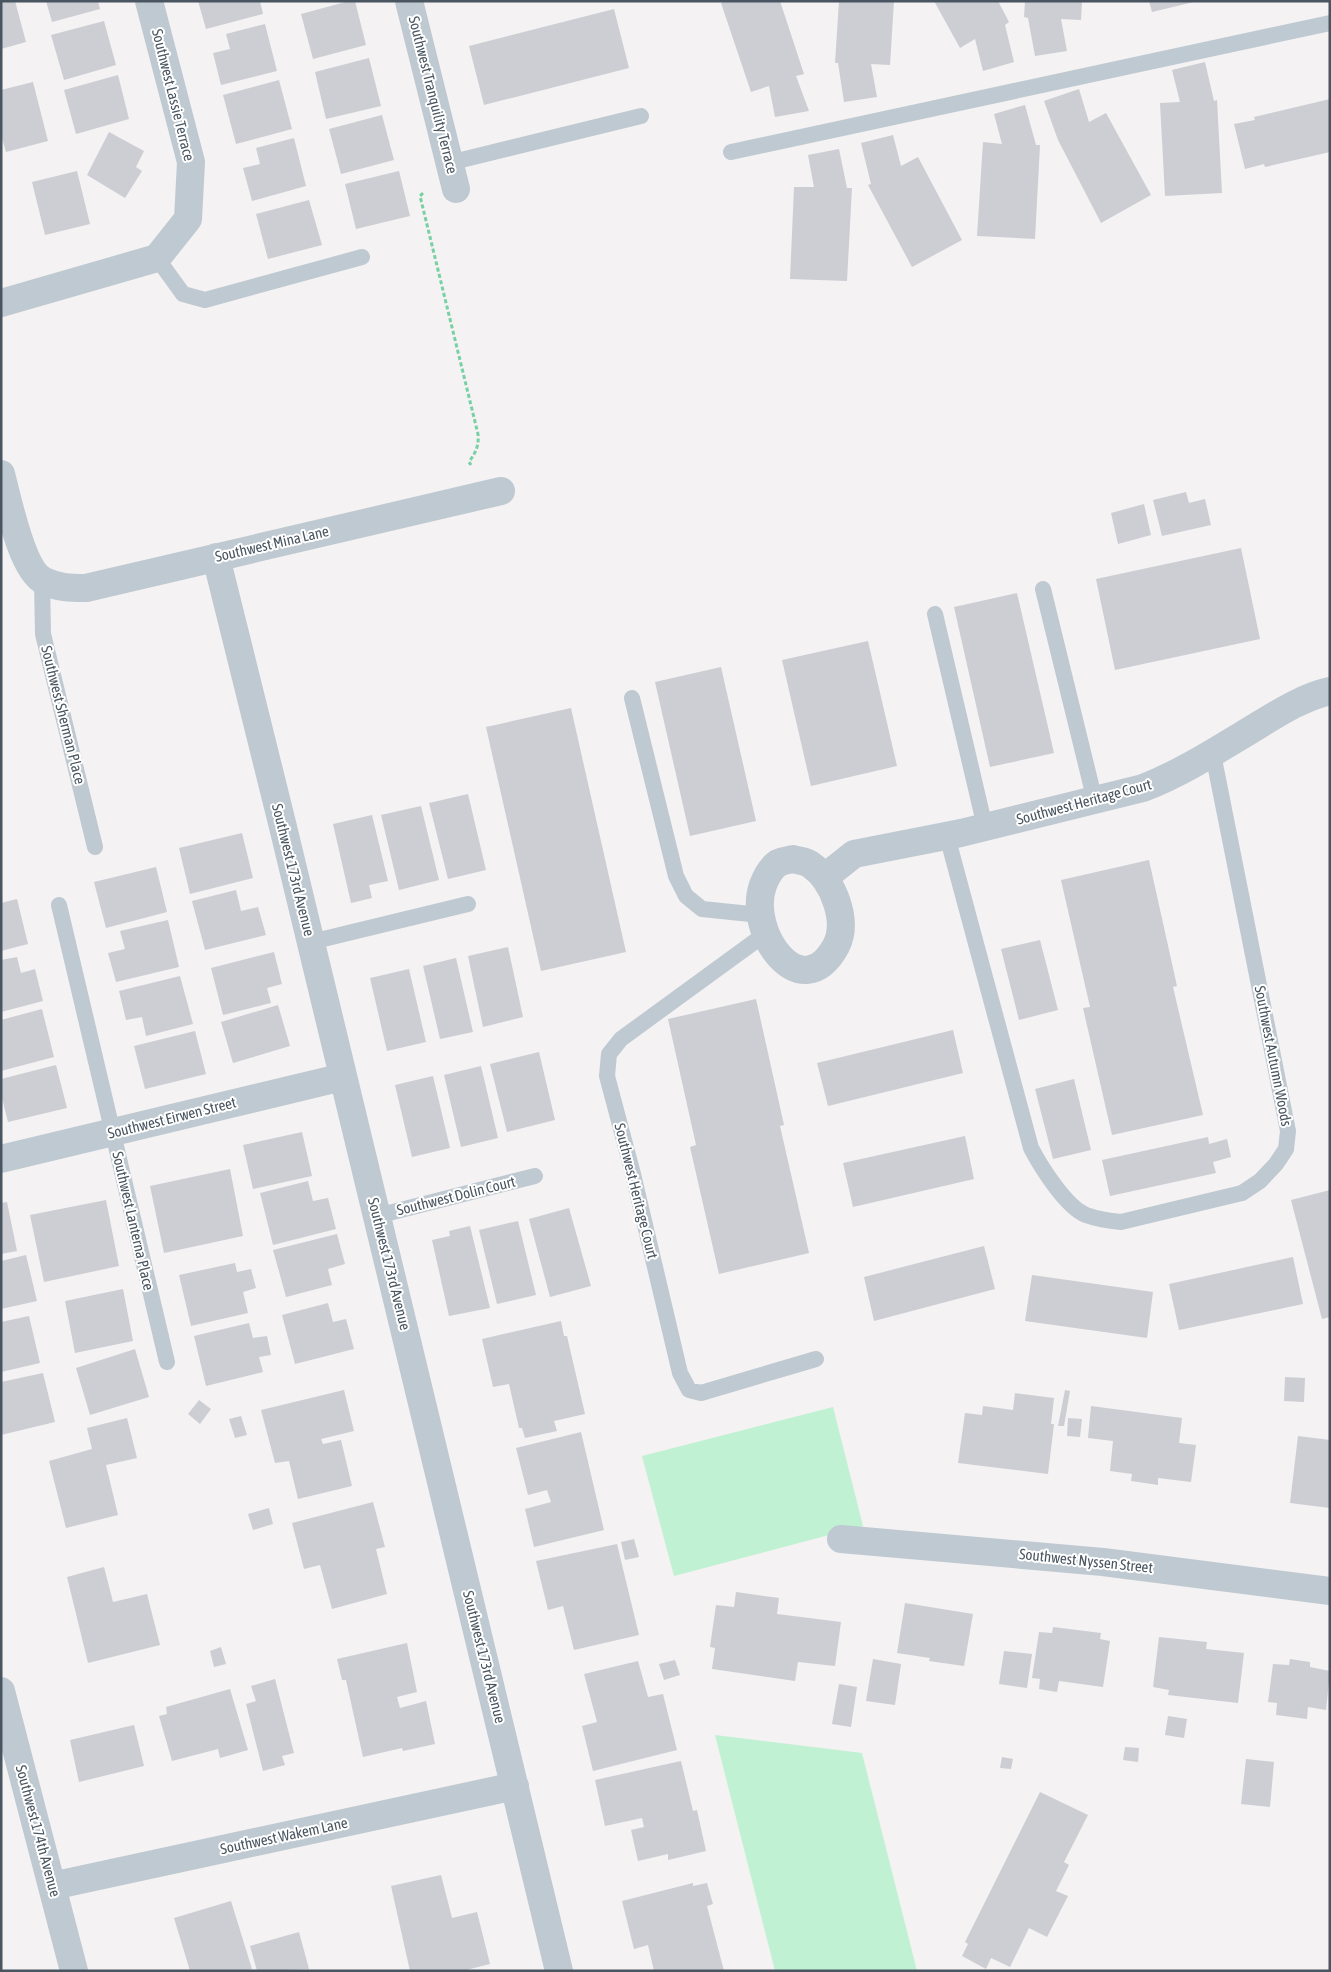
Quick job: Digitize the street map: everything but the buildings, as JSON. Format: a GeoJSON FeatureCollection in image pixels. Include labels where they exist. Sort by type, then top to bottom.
{"type":"FeatureCollection","features":[{"type":"Feature","properties":{"kind":"street","name":"Southwest Lassie Terrace"},"geometry":{"type":"LineString","coordinates":[[149,1],[191,162],[188,219],[157,258]]}},
{"type":"Feature","properties":{"kind":"street","name":"Southwest Tranquility Terrace"},"geometry":{"type":"LineString","coordinates":[[409,1],[456,189]]}},
{"type":"Feature","properties":{"kind":"street"},"geometry":{"type":"LineString","coordinates":[[1,303],[157,258]]}},
{"type":"Feature","properties":{"kind":"street"},"geometry":{"type":"LineString","coordinates":[[1,474],[23,553],[30,569],[42,581]]}},
{"type":"Feature","properties":{"kind":"street","name":"Southwest Mina Lane"},"geometry":{"type":"LineString","coordinates":[[42,581],[64,588],[86,588],[497,492]]}},
{"type":"Feature","properties":{"kind":"street","name":"Southwest 173rd Avenue"},"geometry":{"type":"LineString","coordinates":[[216,558],[560,1971]]}},
{"type":"Feature","properties":{"kind":"street","name":"Southwest Heritage Court"},"geometry":{"type":"LineString","coordinates":[[825,877],[854,854],[947,836],[1094,801],[1151,785],[1167,779],[1213,754],[1281,712],[1319,694],[1330,691]]}},
{"type":"Feature","properties":{"kind":"street"},"geometry":{"type":"LineString","coordinates":[[793,859],[810,864],[825,877],[836,896],[840,919],[839,941],[830,958],[816,968],[802,970],[787,963],[774,951],[762,925],[760,894],[767,876],[778,863],[793,859]]}},
{"type":"Feature","properties":{"kind":"street","name":"Southwest Eirwen Street"},"geometry":{"type":"LineString","coordinates":[[1,1159],[343,1076]]}},
{"type":"Feature","properties":{"kind":"street","name":"Southwest Nyssen Street"},"geometry":{"type":"LineString","coordinates":[[841,1539],[1103,1562],[1330,1591]]}},
{"type":"Feature","properties":{"kind":"street","name":"Southwest 174th Avenue"},"geometry":{"type":"LineString","coordinates":[[1,1691],[74,1971]]}},
{"type":"Feature","properties":{"kind":"street","name":"Southwest Wakem Lane"},"geometry":{"type":"LineString","coordinates":[[52,1886],[515,1786]]}},
{"type":"Feature","properties":{"kind":"lane"},"geometry":{"type":"LineString","coordinates":[[731,152],[1330,23]]}},
{"type":"Feature","properties":{"kind":"lane"},"geometry":{"type":"LineString","coordinates":[[450,163],[640,116]]}},
{"type":"Feature","properties":{"kind":"lane"},"geometry":{"type":"LineString","coordinates":[[157,258],[184,294],[205,300],[362,257]]}},
{"type":"Feature","properties":{"kind":"lane","name":"Southwest Sherman Place"},"geometry":{"type":"LineString","coordinates":[[42,581],[44,634],[95,847]]}},
{"type":"Feature","properties":{"kind":"lane"},"geometry":{"type":"LineString","coordinates":[[1044,589],[1094,801]]}},
{"type":"Feature","properties":{"kind":"lane"},"geometry":{"type":"LineString","coordinates":[[935,614],[985,827]]}},
{"type":"Feature","properties":{"kind":"lane"},"geometry":{"type":"LineString","coordinates":[[632,698],[676,876],[686,896],[702,909],[762,925]]}},
{"type":"Feature","properties":{"kind":"lane","name":"Southwest Autumn Woods"},"geometry":{"type":"LineString","coordinates":[[947,836],[1031,1148],[1041,1167],[1061,1194],[1084,1214],[1104,1220],[1121,1222],[1242,1193],[1260,1182],[1276,1164],[1286,1148],[1288,1131],[1213,754]]}},
{"type":"Feature","properties":{"kind":"lane"},"geometry":{"type":"LineString","coordinates":[[311,942],[468,904]]}},
{"type":"Feature","properties":{"kind":"lane","name":"Southwest Lanterna Place"},"geometry":{"type":"LineString","coordinates":[[59,905],[167,1362]]}},
{"type":"Feature","properties":{"kind":"lane","name":"Southwest Heritage Court"},"geometry":{"type":"LineString","coordinates":[[762,925],[621,1039],[609,1054],[606,1076],[633,1174],[680,1373],[689,1390],[701,1393],[816,1359]]}},
{"type":"Feature","properties":{"kind":"lane","name":"Southwest Dolin Court"},"geometry":{"type":"LineString","coordinates":[[377,1216],[535,1176]]}},
{"type":"Feature","properties":{"kind":"path"},"geometry":{"type":"LineString","coordinates":[[450,163],[420,196],[478,434],[479,444],[476,453],[469,462],[497,492]]}},
{"type":"Feature","properties":{"kind":"green space"},"geometry":{"type":"Polygon","coordinates":[[[833,1407],[863,1526],[674,1576],[642,1456],[833,1407]]]}},
{"type":"Feature","properties":{"kind":"green space"},"geometry":{"type":"Polygon","coordinates":[[[715,1735],[862,1753],[917,1971],[775,1971],[715,1735]]]}}]}
